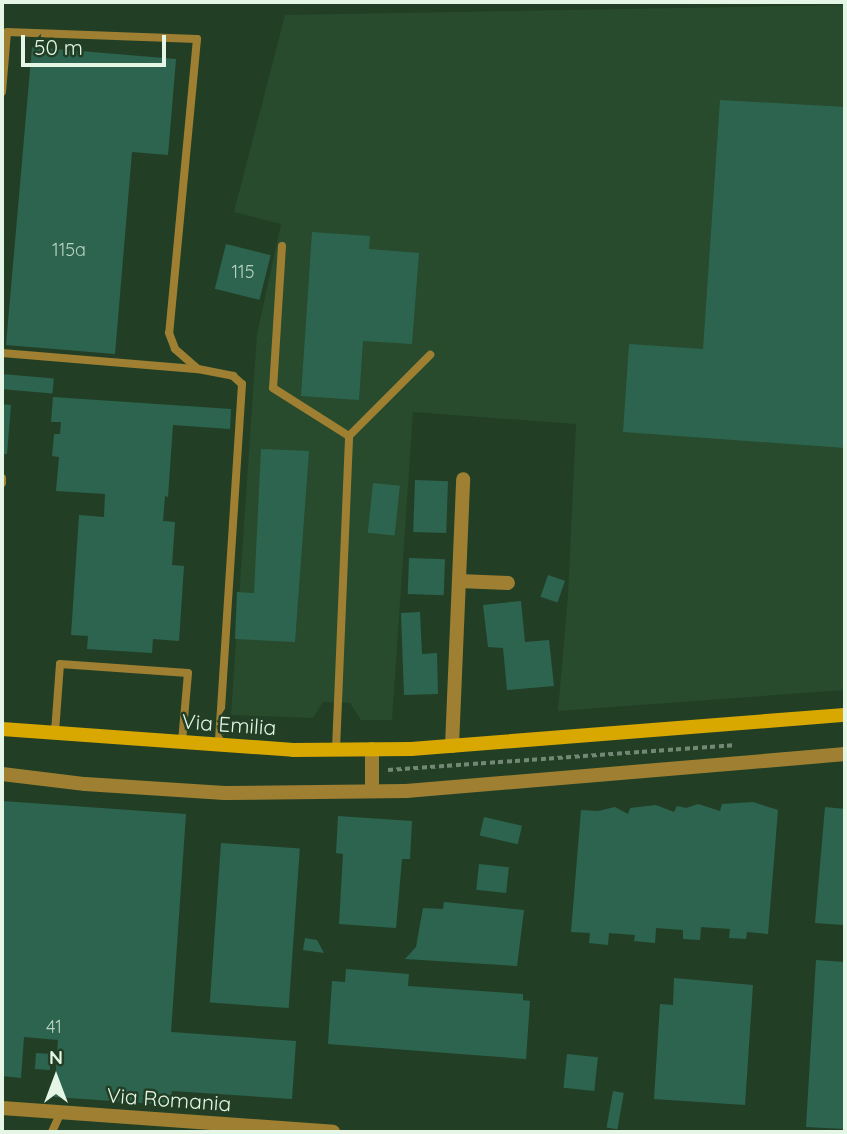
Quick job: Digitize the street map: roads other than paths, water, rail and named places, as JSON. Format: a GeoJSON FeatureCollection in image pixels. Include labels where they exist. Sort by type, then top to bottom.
{"type":"FeatureCollection","features":[{"type":"Feature","properties":{"kind":"main road","name":"Via Emilia"},"geometry":{"type":"LineString","coordinates":[[2,729],[219,744],[372,750],[845,715]]}},
{"type":"Feature","properties":{"kind":"street"},"geometry":{"type":"LineString","coordinates":[[452,746],[463,479]]}},
{"type":"Feature","properties":{"kind":"street"},"geometry":{"type":"LineString","coordinates":[[459,581],[508,583]]}},
{"type":"Feature","properties":{"kind":"street"},"geometry":{"type":"LineString","coordinates":[[372,750],[372,791]]}},
{"type":"Feature","properties":{"kind":"street"},"geometry":{"type":"LineString","coordinates":[[2,774],[85,784],[225,793],[372,791],[845,754]]}},
{"type":"Feature","properties":{"kind":"street","name":"Via Romania"},"geometry":{"type":"LineString","coordinates":[[2,1108],[61,1112],[170,1126],[333,1132]]}},
{"type":"Feature","properties":{"kind":"lane"},"geometry":{"type":"LineString","coordinates":[[2,92],[6,32],[197,39],[169,333],[175,349],[198,369]]}},
{"type":"Feature","properties":{"kind":"lane"},"geometry":{"type":"LineString","coordinates":[[282,246],[273,388],[349,436]]}},
{"type":"Feature","properties":{"kind":"lane"},"geometry":{"type":"LineString","coordinates":[[2,353],[198,369],[233,376],[242,384],[219,744]]}},
{"type":"Feature","properties":{"kind":"lane"},"geometry":{"type":"LineString","coordinates":[[336,750],[349,436],[430,355]]}},
{"type":"Feature","properties":{"kind":"lane"},"geometry":{"type":"LineString","coordinates":[[55,732],[60,664],[188,673],[182,741]]}},
{"type":"Feature","properties":{"kind":"lane"},"geometry":{"type":"LineString","coordinates":[[52,1132],[61,1112]]}}]}
